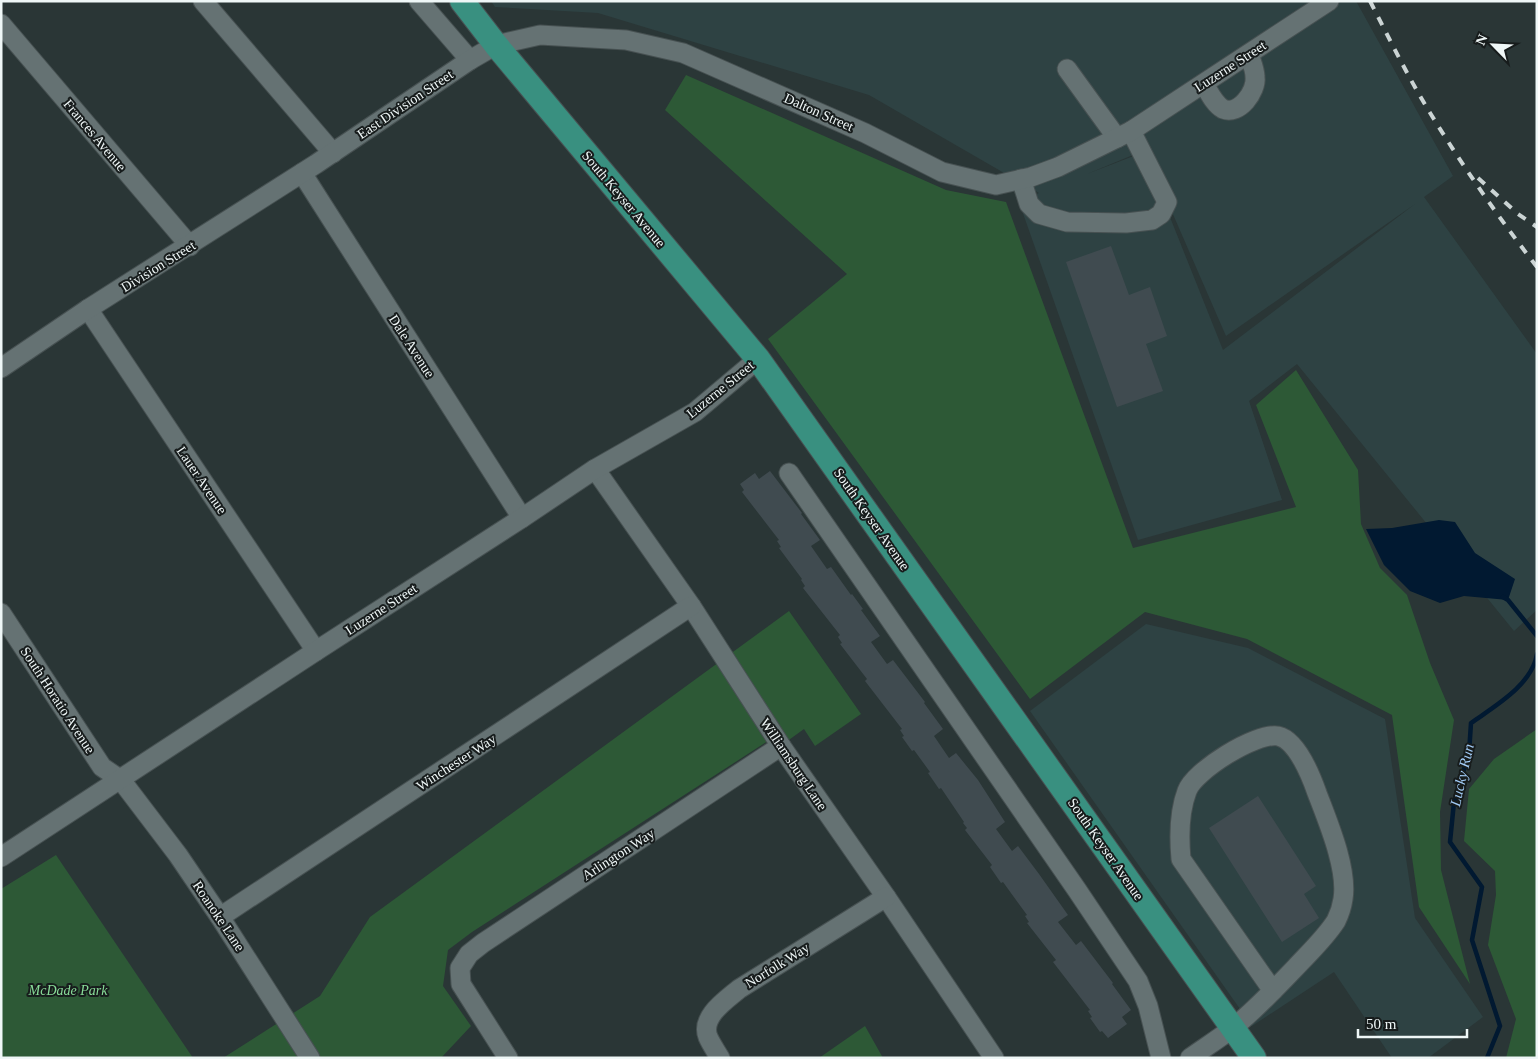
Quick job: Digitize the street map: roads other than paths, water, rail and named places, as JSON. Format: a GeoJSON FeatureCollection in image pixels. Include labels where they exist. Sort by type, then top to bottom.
{"type":"FeatureCollection","features":[{"type":"Feature","properties":{"kind":"main road","name":"South Keyser Avenue"},"geometry":{"type":"LineString","coordinates":[[462,1],[496,45],[758,359],[1254,1058]]}},
{"type":"Feature","properties":{"kind":"street"},"geometry":{"type":"LineString","coordinates":[[203,1],[333,153]]}},
{"type":"Feature","properties":{"kind":"street"},"geometry":{"type":"LineString","coordinates":[[419,1],[470,60]]}},
{"type":"Feature","properties":{"kind":"street","name":"Luzerne Street"},"geometry":{"type":"LineString","coordinates":[[1124,135],[1329,1]]}},
{"type":"Feature","properties":{"kind":"street","name":"Frances Avenue"},"geometry":{"type":"LineString","coordinates":[[1,24],[190,246]]}},
{"type":"Feature","properties":{"kind":"street","name":"Dalton Street"},"geometry":{"type":"LineString","coordinates":[[496,45],[540,35],[626,40],[683,53],[865,133],[942,172],[996,184],[1021,179],[1058,167],[1124,135]]}},
{"type":"Feature","properties":{"kind":"street","name":"East Division Street"},"geometry":{"type":"LineString","coordinates":[[309,169],[470,60],[496,45]]}},
{"type":"Feature","properties":{"kind":"street"},"geometry":{"type":"LineString","coordinates":[[1204,84],[1213,100],[1222,108],[1230,110],[1237,108],[1246,101],[1254,88],[1256,78],[1249,54]]}},
{"type":"Feature","properties":{"kind":"street"},"geometry":{"type":"LineString","coordinates":[[1021,179],[1029,204],[1039,214],[1067,222],[1126,223],[1152,220],[1160,214],[1167,202],[1124,135],[1068,69]]}},
{"type":"Feature","properties":{"kind":"street","name":"Division Street"},"geometry":{"type":"LineString","coordinates":[[1,368],[88,309],[309,169]]}},
{"type":"Feature","properties":{"kind":"street","name":"Dale Avenue"},"geometry":{"type":"LineString","coordinates":[[309,169],[522,518]]}},
{"type":"Feature","properties":{"kind":"street","name":"Lauer Avenue"},"geometry":{"type":"LineString","coordinates":[[88,309],[316,650]]}},
{"type":"Feature","properties":{"kind":"street","name":"Luzerne Street"},"geometry":{"type":"LineString","coordinates":[[1,857],[595,470],[695,412],[758,359]]}},
{"type":"Feature","properties":{"kind":"street","name":"Williamsburg Lane"},"geometry":{"type":"LineString","coordinates":[[595,470],[691,606],[781,746],[886,896],[994,1058]]}},
{"type":"Feature","properties":{"kind":"street"},"geometry":{"type":"LineString","coordinates":[[789,473],[1138,981],[1148,1006],[1161,1058]]}},
{"type":"Feature","properties":{"kind":"street","name":"Winchester Way"},"geometry":{"type":"LineString","coordinates":[[220,917],[691,606]]}},
{"type":"Feature","properties":{"kind":"street","name":"South Horatio Avenue"},"geometry":{"type":"LineString","coordinates":[[1,614],[102,767],[121,780]]}},
{"type":"Feature","properties":{"kind":"street"},"geometry":{"type":"LineString","coordinates":[[1190,1058],[1233,1028],[1273,991],[1318,944],[1337,919],[1343,898],[1342,872],[1338,856],[1312,777],[1293,745],[1278,736],[1267,737],[1235,749],[1193,779],[1187,790],[1184,802],[1179,838],[1181,858],[1273,991]]}},
{"type":"Feature","properties":{"kind":"street","name":"Arlington Way"},"geometry":{"type":"LineString","coordinates":[[508,1058],[461,984],[460,968],[469,954],[781,746]]}},
{"type":"Feature","properties":{"kind":"street","name":"Roanoke Lane"},"geometry":{"type":"LineString","coordinates":[[121,780],[178,855],[310,1058]]}},
{"type":"Feature","properties":{"kind":"street","name":"Norfolk Way"},"geometry":{"type":"LineString","coordinates":[[720,1058],[707,1035],[708,1020],[718,1007],[739,989],[886,896]]}},
{"type":"Feature","properties":{"kind":"water"},"geometry":{"type":"Polygon","coordinates":[[[1439,520],[1455,522],[1475,553],[1515,579],[1508,600],[1464,596],[1440,603],[1410,591],[1384,565],[1366,529],[1392,528],[1439,520]]]}},
{"type":"Feature","properties":{"kind":"waterway"},"geometry":{"type":"LineString","coordinates":[[1503,597],[1508,600],[1537,636]]}},
{"type":"Feature","properties":{"kind":"waterway","name":"Lucky Run"},"geometry":{"type":"LineString","coordinates":[[1487,1058],[1500,1026],[1472,940],[1482,887],[1450,842],[1454,802],[1469,753],[1471,723],[1501,702],[1520,685],[1534,665],[1537,654]]}},
{"type":"Feature","properties":{"kind":"railway"},"geometry":{"type":"LineString","coordinates":[[1370,1],[1408,74],[1444,135],[1482,193],[1537,267]]}},
{"type":"Feature","properties":{"kind":"railway"},"geometry":{"type":"LineString","coordinates":[[1478,178],[1518,214],[1537,227]]}},
{"type":"Feature","properties":{"kind":"park label","name":"McDade Park"},"geometry":{"type":"Point","coordinates":[68,990]}}]}
